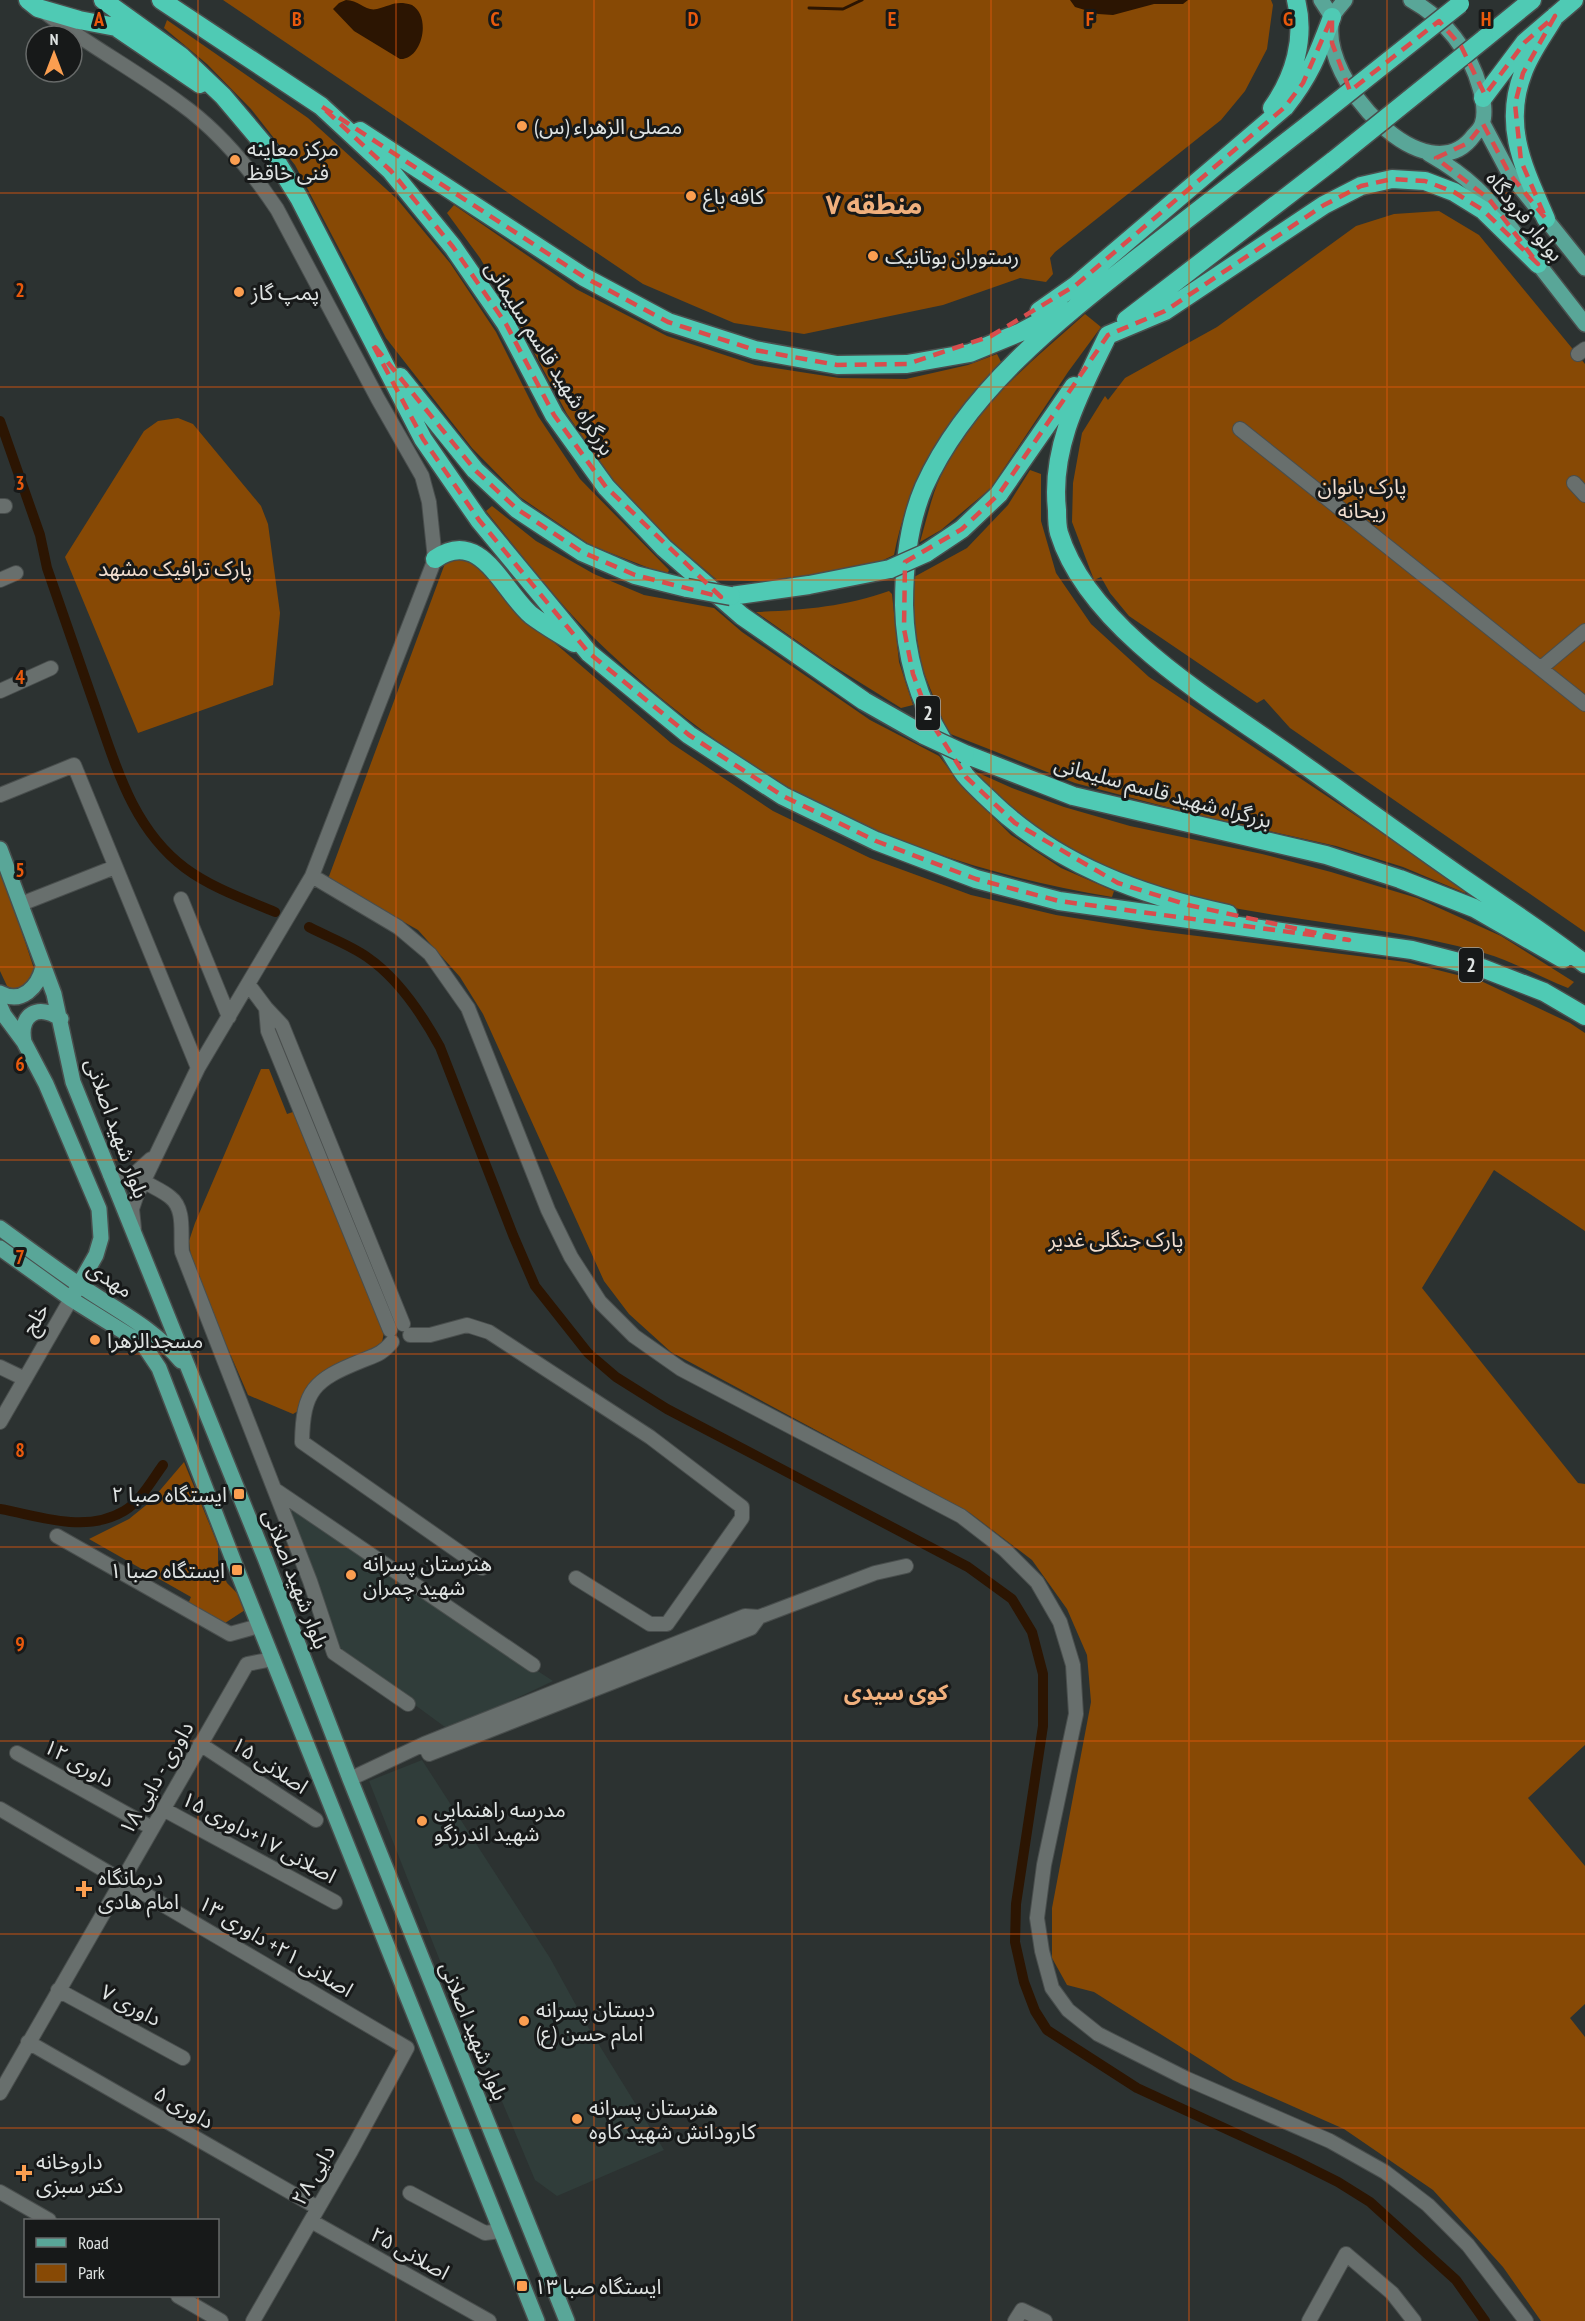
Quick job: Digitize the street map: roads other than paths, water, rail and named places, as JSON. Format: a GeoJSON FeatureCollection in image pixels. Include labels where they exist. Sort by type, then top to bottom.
{"type":"FeatureCollection","features":[{"type":"Feature","properties":{"kind":"highway"},"geometry":{"type":"LineString","coordinates":[[103,0],[181,56],[223,96],[272,154],[299,198],[423,439],[473,511],[589,653]]}},
{"type":"Feature","properties":{"kind":"highway","name":"بزرگراه شهید قاسم سلیمانی"},"geometry":{"type":"LineString","coordinates":[[161,0],[321,106],[391,171],[453,247],[506,324],[555,415],[606,487],[664,548],[742,616],[864,701],[924,735],[965,754],[1073,796],[1326,855],[1400,879],[1474,908],[1551,951],[1585,973]]}},
{"type":"Feature","properties":{"kind":"highway"},"geometry":{"type":"LineString","coordinates":[[1257,130],[1278,99],[1292,72],[1300,42],[1299,12],[1296,0]]}},
{"type":"Feature","properties":{"kind":"highway"},"geometry":{"type":"LineString","coordinates":[[372,343],[474,470],[517,509],[582,552],[635,574],[687,588],[731,596],[809,585],[890,569],[926,553],[962,529],[999,494],[1108,335],[1334,160],[1533,0]]}},
{"type":"Feature","properties":{"kind":"highway"},"geometry":{"type":"LineString","coordinates":[[1483,98],[1525,42],[1574,0]]}},
{"type":"Feature","properties":{"kind":"highway"},"geometry":{"type":"LineString","coordinates":[[321,106],[584,277],[668,322],[755,350],[837,365],[907,364],[970,353],[1021,332],[1098,289],[1463,2]]}},
{"type":"Feature","properties":{"kind":"highway"},"geometry":{"type":"LineString","coordinates":[[33,4],[79,20],[116,27],[189,79],[223,96]]}},
{"type":"Feature","properties":{"kind":"highway"},"geometry":{"type":"LineString","coordinates":[[1546,219],[1521,161],[1515,135],[1515,104],[1522,73],[1555,16]]}},
{"type":"Feature","properties":{"kind":"highway"},"geometry":{"type":"LineString","coordinates":[[907,364],[991,336],[1026,319],[1076,285],[1285,107],[1304,83],[1314,64],[1332,17]]}},
{"type":"Feature","properties":{"kind":"highway"},"geometry":{"type":"LineString","coordinates":[[1538,264],[1483,210],[1454,192],[1425,182],[1392,179],[1361,186],[1324,205],[1165,311],[1108,335],[1071,413],[1060,447],[1055,490],[1059,531],[1069,557],[1093,597],[1145,651],[1453,871],[1549,935],[1585,964]]}},
{"type":"Feature","properties":{"kind":"highway","name":"2"},"geometry":{"type":"LineString","coordinates":[[1098,289],[1004,374],[970,413],[945,448],[923,489],[911,528],[904,573],[904,629],[913,675],[931,722],[966,777],[1015,823],[1068,858],[1118,883],[1188,905],[1412,950],[1482,968],[1544,992],[1585,1016]]}},
{"type":"Feature","properties":{"kind":"highway"},"geometry":{"type":"LineString","coordinates":[[435,559],[447,551],[458,550],[469,551],[482,557],[530,614],[589,653],[689,735],[783,796],[876,841],[976,879],[1059,900],[1148,914],[1349,939]]}},
{"type":"Feature","properties":{"kind":"main road"},"geometry":{"type":"LineString","coordinates":[[1321,0],[1332,17],[1345,0]]}},
{"type":"Feature","properties":{"kind":"main road"},"geometry":{"type":"LineString","coordinates":[[1411,0],[1441,22],[1456,40],[1477,77],[1483,98],[1483,123],[1468,143],[1446,154],[1421,149]]}},
{"type":"Feature","properties":{"kind":"main road","name":"بولوار فرودگاه"},"geometry":{"type":"LineString","coordinates":[[1332,17],[1332,43],[1338,64],[1354,95],[1373,118],[1386,129],[1401,140],[1458,171],[1489,199],[1585,324]]}},
{"type":"Feature","properties":{"kind":"main road","name":"بولوار فرودگاه"},"geometry":{"type":"LineString","coordinates":[[1483,123],[1509,174],[1585,268]]}},
{"type":"Feature","properties":{"kind":"main road","name":"بلوار شهید اصلانی"},"geometry":{"type":"LineString","coordinates":[[0,849],[54,994],[73,1082],[266,1558],[350,1779],[567,2321]]}},
{"type":"Feature","properties":{"kind":"main road"},"geometry":{"type":"LineString","coordinates":[[0,993],[18,996],[31,991],[40,980],[43,967]]}},
{"type":"Feature","properties":{"kind":"main road"},"geometry":{"type":"LineString","coordinates":[[0,1006],[4,1016],[24,1042],[46,1084],[99,1209],[101,1238],[96,1255],[71,1299]]}},
{"type":"Feature","properties":{"kind":"main road"},"geometry":{"type":"LineString","coordinates":[[24,1042],[22,1029],[27,1018],[32,1014],[38,1011],[50,1011],[60,1019]]}},
{"type":"Feature","properties":{"kind":"main road","name":"مهدی"},"geometry":{"type":"LineString","coordinates":[[0,1228],[80,1285],[141,1324],[170,1347],[190,1372]]}},
{"type":"Feature","properties":{"kind":"main road","name":"مهدی"},"geometry":{"type":"LineString","coordinates":[[0,1248],[71,1299],[145,1347],[159,1368],[259,1626]]}},
{"type":"Feature","properties":{"kind":"main road"},"geometry":{"type":"LineString","coordinates":[[259,1626],[537,2321]]}},
{"type":"Feature","properties":{"kind":"main road"},"geometry":{"type":"LineString","coordinates":[[500,2230],[526,2220]]}},
{"type":"Feature","properties":{"kind":"street"},"geometry":{"type":"LineString","coordinates":[[33,4],[183,105],[235,152],[261,186],[277,209],[378,399],[422,476],[429,502],[435,559],[312,876],[198,1068],[136,1197],[132,1209],[134,1233]]}},
{"type":"Feature","properties":{"kind":"street"},"geometry":{"type":"LineString","coordinates":[[1240,429],[1585,704]]}},
{"type":"Feature","properties":{"kind":"street"},"geometry":{"type":"LineString","coordinates":[[1574,483],[1585,495]]}},
{"type":"Feature","properties":{"kind":"street"},"geometry":{"type":"LineString","coordinates":[[0,580],[16,573]]}},
{"type":"Feature","properties":{"kind":"street"},"geometry":{"type":"LineString","coordinates":[[1541,668],[1585,631]]}},
{"type":"Feature","properties":{"kind":"street"},"geometry":{"type":"LineString","coordinates":[[0,691],[51,668]]}},
{"type":"Feature","properties":{"kind":"street"},"geometry":{"type":"LineString","coordinates":[[0,795],[74,765],[198,1068]]}},
{"type":"Feature","properties":{"kind":"street"},"geometry":{"type":"LineString","coordinates":[[21,904],[115,867]]}},
{"type":"Feature","properties":{"kind":"street"},"geometry":{"type":"LineString","coordinates":[[312,876],[398,927],[429,954],[468,1008],[548,1210],[571,1257],[600,1302],[634,1336],[681,1370],[961,1516],[1005,1550],[1037,1582],[1060,1622],[1073,1665],[1076,1714],[1044,1865],[1037,1918],[1052,1988],[1068,2010],[1098,2034],[1185,2078],[1330,2141],[1385,2172],[1428,2205],[1468,2245],[1526,2321]]}},
{"type":"Feature","properties":{"kind":"street"},"geometry":{"type":"LineString","coordinates":[[181,899],[229,1017]]}},
{"type":"Feature","properties":{"kind":"street"},"geometry":{"type":"LineString","coordinates":[[248,984],[282,1025],[292,1051],[300,1090],[321,1160],[391,1336],[403,1344],[407,1330],[335,1155],[300,1090],[279,1057],[268,1031],[266,1008]]}},
{"type":"Feature","properties":{"kind":"street"},"geometry":{"type":"LineString","coordinates":[[279,1057],[292,1051]]}},
{"type":"Feature","properties":{"kind":"street"},"geometry":{"type":"LineString","coordinates":[[110,1175],[129,1179],[155,1155]]}},
{"type":"Feature","properties":{"kind":"street"},"geometry":{"type":"LineString","coordinates":[[321,1160],[335,1155]]}},
{"type":"Feature","properties":{"kind":"street"},"geometry":{"type":"LineString","coordinates":[[145,1182],[172,1198],[178,1208],[181,1219],[182,1252],[277,1491],[334,1653],[408,1704]]}},
{"type":"Feature","properties":{"kind":"street"},"geometry":{"type":"LineString","coordinates":[[358,1252],[372,1246]]}},
{"type":"Feature","properties":{"kind":"street","name":"خلج"},"geometry":{"type":"LineString","coordinates":[[0,1422],[71,1299]]}},
{"type":"Feature","properties":{"kind":"street"},"geometry":{"type":"LineString","coordinates":[[482,1568],[302,1442],[303,1413],[314,1388],[335,1372],[384,1352],[398,1324],[407,1330],[430,1335],[467,1325],[489,1332],[650,1437],[742,1506],[742,1518],[667,1623],[650,1623],[576,1578]]}},
{"type":"Feature","properties":{"kind":"street"},"geometry":{"type":"LineString","coordinates":[[0,1367],[25,1379]]}},
{"type":"Feature","properties":{"kind":"street"},"geometry":{"type":"LineString","coordinates":[[277,1491],[533,1665]]}},
{"type":"Feature","properties":{"kind":"street"},"geometry":{"type":"LineString","coordinates":[[57,1536],[230,1634],[259,1626]]}},
{"type":"Feature","properties":{"kind":"street"},"geometry":{"type":"LineString","coordinates":[[350,1779],[424,1743],[746,1616],[759,1617],[875,1573],[906,1566]]}},
{"type":"Feature","properties":{"kind":"street","name":"داوری - دایی ۱۸"},"geometry":{"type":"LineString","coordinates":[[0,2093],[247,1664],[273,1659]]}},
{"type":"Feature","properties":{"kind":"street","name":"اصلانی ۱۵"},"geometry":{"type":"LineString","coordinates":[[200,1744],[316,1820]]}},
{"type":"Feature","properties":{"kind":"street","name":"داوری ۱۲"},"geometry":{"type":"LineString","coordinates":[[17,1753],[152,1828]]}},
{"type":"Feature","properties":{"kind":"street","name":"اصلانی ۲۱+ داوری ۱۳"},"geometry":{"type":"LineString","coordinates":[[0,1809],[407,2048]]}},
{"type":"Feature","properties":{"kind":"street","name":"اصلانی ۱۷+داوری ۱۵"},"geometry":{"type":"LineString","coordinates":[[163,1809],[335,1902]]}},
{"type":"Feature","properties":{"kind":"street","name":"داوری ۷"},"geometry":{"type":"LineString","coordinates":[[58,1990],[183,2058]]}},
{"type":"Feature","properties":{"kind":"street","name":"داوری ۵"},"geometry":{"type":"LineString","coordinates":[[28,2042],[318,2208]]}},
{"type":"Feature","properties":{"kind":"street","name":"دایی ۲۸"},"geometry":{"type":"LineString","coordinates":[[253,2321],[407,2048]]}},
{"type":"Feature","properties":{"kind":"street"},"geometry":{"type":"LineString","coordinates":[[0,2192],[47,2219]]}},
{"type":"Feature","properties":{"kind":"street"},"geometry":{"type":"LineString","coordinates":[[410,2193],[485,2233],[500,2230]]}},
{"type":"Feature","properties":{"kind":"street","name":"اصلانی ۲۵"},"geometry":{"type":"LineString","coordinates":[[311,2221],[489,2321]]}},
{"type":"Feature","properties":{"kind":"street"},"geometry":{"type":"LineString","coordinates":[[1309,2321],[1346,2254],[1392,2293],[1414,2321]]}},
{"type":"Feature","properties":{"kind":"street"},"geometry":{"type":"LineString","coordinates":[[181,2297],[221,2321]]}},
{"type":"Feature","properties":{"kind":"street"},"geometry":{"type":"LineString","coordinates":[[1019,2315],[1045,2321]]}},
{"type":"Feature","properties":{"kind":"waterway"},"geometry":{"type":"LineString","coordinates":[[809,8],[843,9],[862,0]]}},
{"type":"Feature","properties":{"kind":"waterway"},"geometry":{"type":"LineString","coordinates":[[0,421],[40,535],[47,568],[108,745],[137,812],[150,833],[185,868],[217,887],[275,912]]}},
{"type":"Feature","properties":{"kind":"waterway"},"geometry":{"type":"LineString","coordinates":[[309,927],[353,949],[379,966],[409,998],[425,1022],[440,1047],[535,1286],[588,1353],[616,1377],[667,1409],[968,1567],[1012,1599],[1032,1632],[1043,1674],[1043,1726],[1016,1904],[1015,1942],[1024,1982],[1035,2011],[1047,2030],[1137,2088],[1294,2160],[1338,2182],[1370,2202],[1456,2280],[1485,2321]]}},
{"type":"Feature","properties":{"kind":"waterway"},"geometry":{"type":"LineString","coordinates":[[0,1509],[62,1521],[94,1521],[109,1518],[130,1507],[163,1465]]}},
{"type":"Feature","properties":{"kind":"place","name":"مصلی الزهراء (س)"},"geometry":{"type":"Point","coordinates":[522,126]}},
{"type":"Feature","properties":{"kind":"place","name":"مرکز معاینه فنی خاقظ"},"geometry":{"type":"Point","coordinates":[235,160]}},
{"type":"Feature","properties":{"kind":"place","name":"کافه باغ"},"geometry":{"type":"Point","coordinates":[691,196]}},
{"type":"Feature","properties":{"kind":"place","name":"رستوران بوتانیک"},"geometry":{"type":"Point","coordinates":[873,256]}},
{"type":"Feature","properties":{"kind":"place","name":"پمپ گاز"},"geometry":{"type":"Point","coordinates":[239,292]}},
{"type":"Feature","properties":{"kind":"place","name":"مسجدالزهرا"},"geometry":{"type":"Point","coordinates":[95,1340]}},
{"type":"Feature","properties":{"kind":"place","name":"ایستگاه صبا ۲"},"geometry":{"type":"Point","coordinates":[239,1494]}},
{"type":"Feature","properties":{"kind":"place","name":"ایستگاه صبا ۱"},"geometry":{"type":"Point","coordinates":[237,1570]}},
{"type":"Feature","properties":{"kind":"place","name":"هنرستان پسرانه شهید چمران"},"geometry":{"type":"Point","coordinates":[351,1575]}},
{"type":"Feature","properties":{"kind":"place","name":"مدرسه راهنمایی شهید اندرزگو"},"geometry":{"type":"Point","coordinates":[422,1821]}},
{"type":"Feature","properties":{"kind":"place","name":"درمانگاه امام هادی"},"geometry":{"type":"Point","coordinates":[84,1889]}},
{"type":"Feature","properties":{"kind":"place","name":"دبستان پسرانه امام حسن (ع)"},"geometry":{"type":"Point","coordinates":[524,2021]}},
{"type":"Feature","properties":{"kind":"place","name":"هنرستان پسرانه کارودانش شهید کاوه"},"geometry":{"type":"Point","coordinates":[577,2119]}},
{"type":"Feature","properties":{"kind":"place","name":"داروخانه دکتر سبزی"},"geometry":{"type":"Point","coordinates":[24,2173]}},
{"type":"Feature","properties":{"kind":"place","name":"ایستگاه صبا ۱۳"},"geometry":{"type":"Point","coordinates":[522,2286]}},
{"type":"Feature","properties":{"kind":"district","name":"منطقه ۷"},"geometry":{"type":"Point","coordinates":[874,204]}},
{"type":"Feature","properties":{"kind":"district","name":"کوی سیدی"},"geometry":{"type":"Point","coordinates":[896,1692]}},
{"type":"Feature","properties":{"kind":"park label","name":"پارک بانوان ریحانه"},"geometry":{"type":"Point","coordinates":[1362,498]}},
{"type":"Feature","properties":{"kind":"park label","name":"پارک ترافیک مشهد"},"geometry":{"type":"Point","coordinates":[175,568]}},
{"type":"Feature","properties":{"kind":"park label","name":"پارک جنگلی غدیر"},"geometry":{"type":"Point","coordinates":[1116,1239]}}]}
